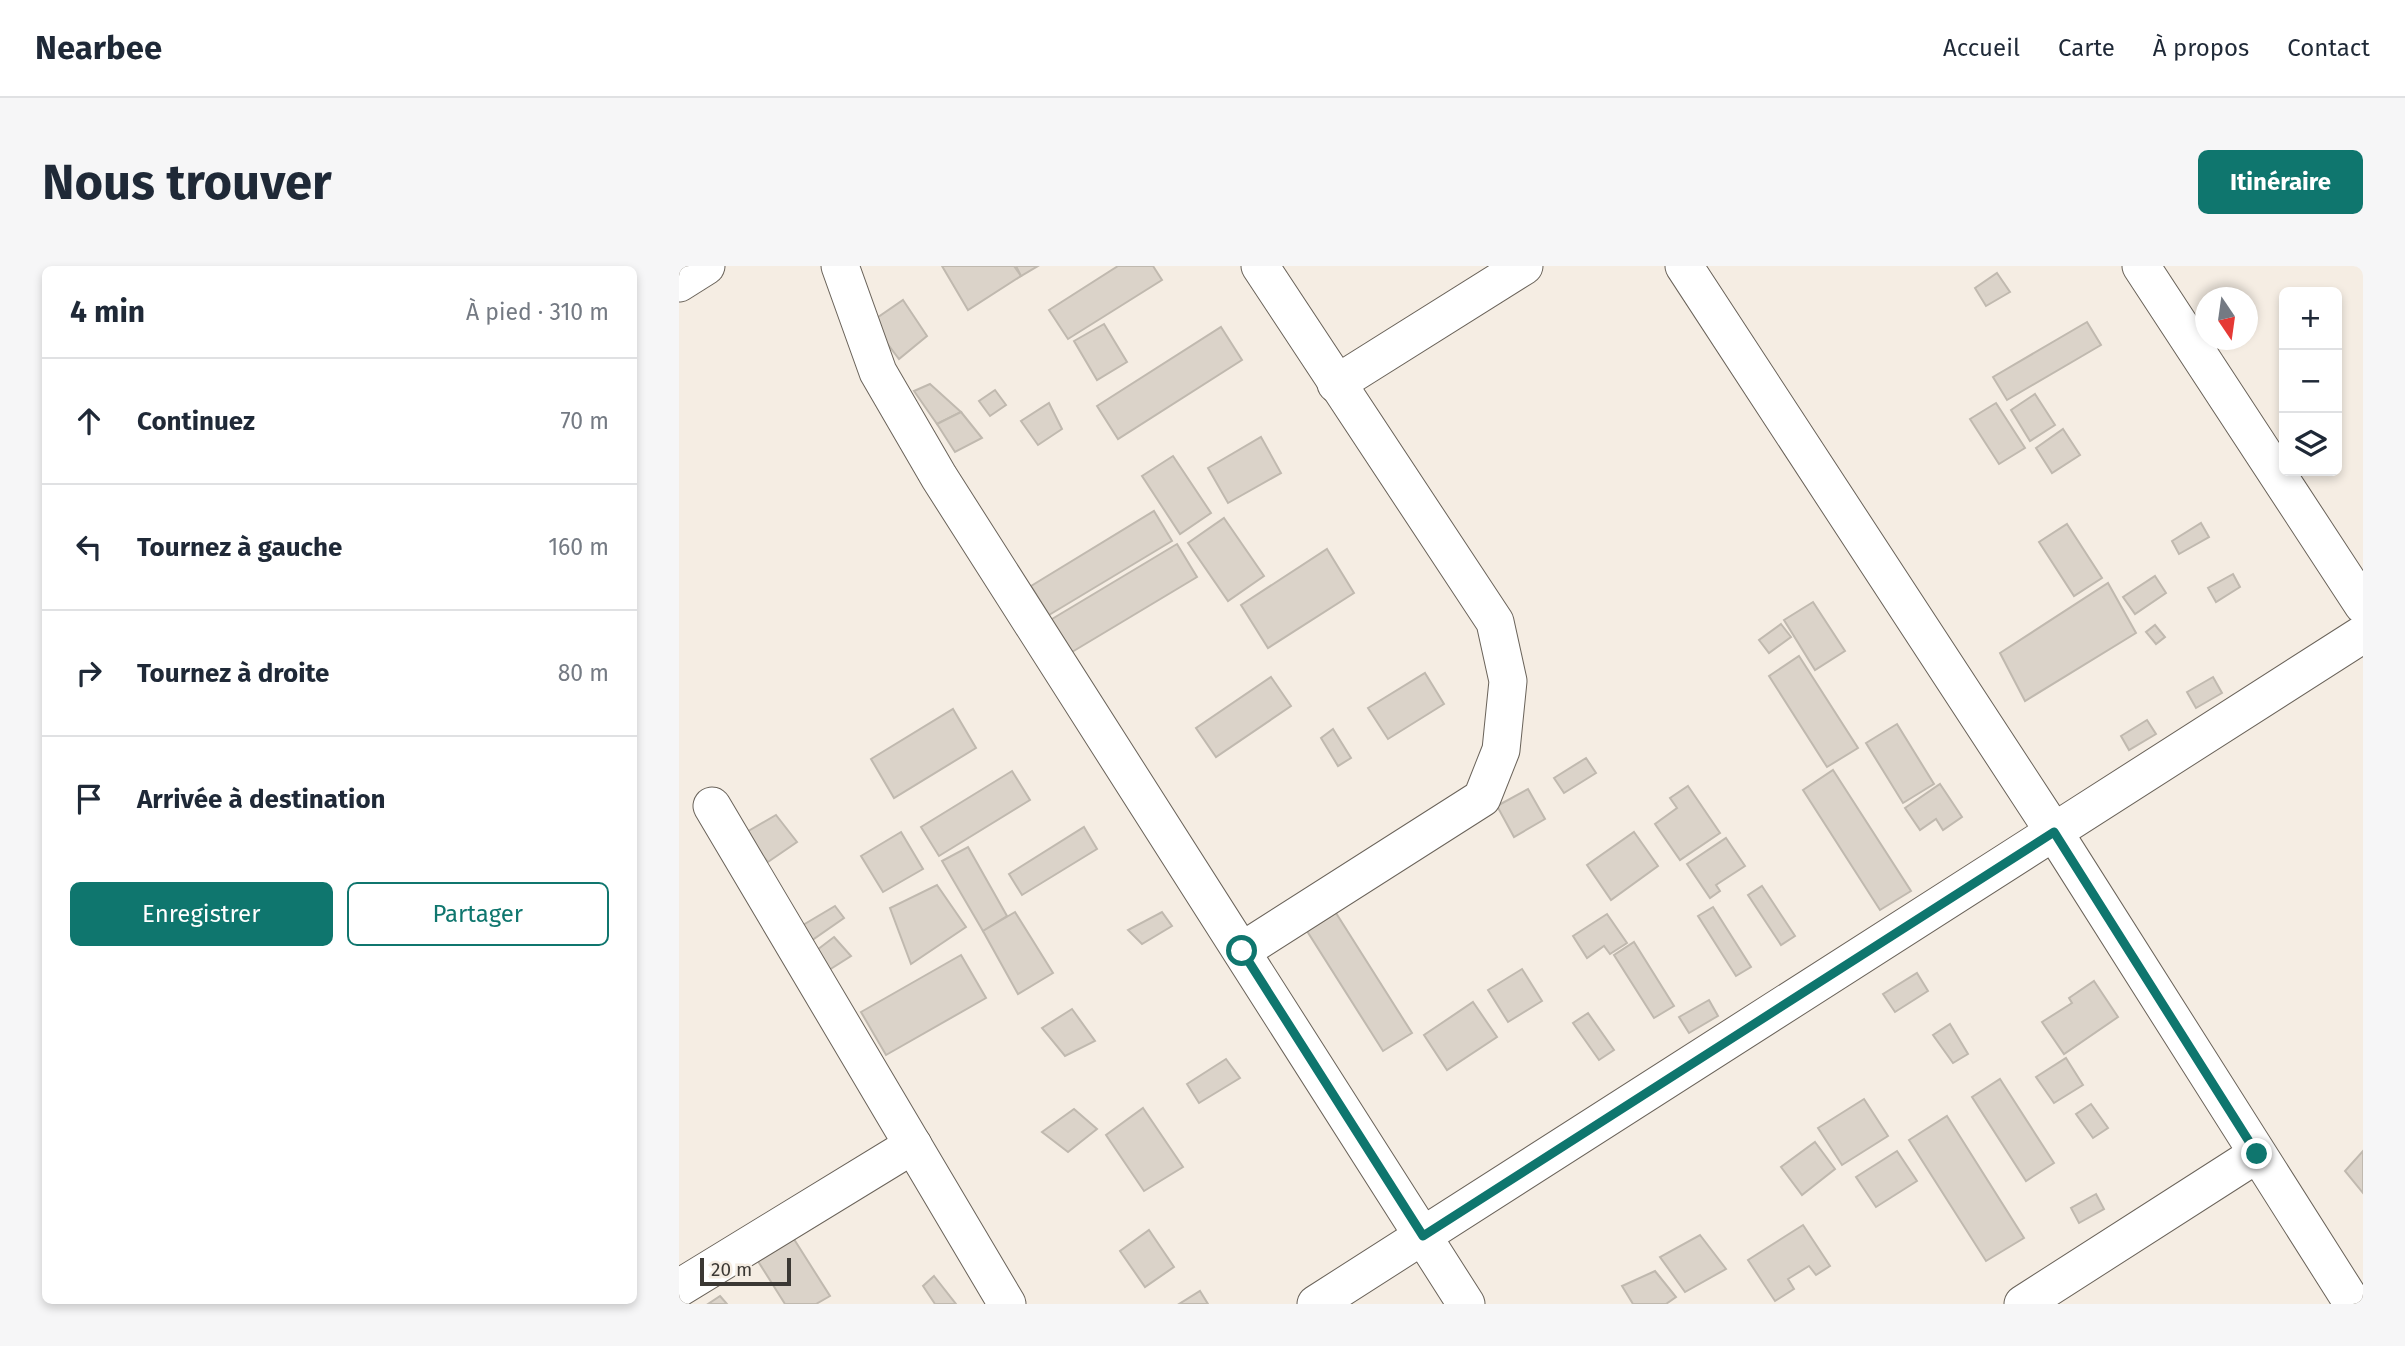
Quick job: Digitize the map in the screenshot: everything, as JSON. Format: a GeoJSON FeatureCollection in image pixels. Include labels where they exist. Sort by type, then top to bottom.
{"type":"FeatureCollection","features":[{"type":"Feature","properties":{"kind":"street"},"geometry":{"type":"LineString","coordinates":[[679,283],[706,266]]}},
{"type":"Feature","properties":{"kind":"street"},"geometry":{"type":"LineString","coordinates":[[840,266],[878,372],[932,465],[1466,1304]]}},
{"type":"Feature","properties":{"kind":"street"},"geometry":{"type":"LineString","coordinates":[[1242,951],[1482,797],[1501,750],[1508,681],[1495,622],[1260,266]]}},
{"type":"Feature","properties":{"kind":"street"},"geometry":{"type":"LineString","coordinates":[[1336,384],[1524,266]]}},
{"type":"Feature","properties":{"kind":"street"},"geometry":{"type":"LineString","coordinates":[[1684,266],[2054,832],[2353,1304]]}},
{"type":"Feature","properties":{"kind":"street"},"geometry":{"type":"LineString","coordinates":[[2141,266],[2363,605]]}},
{"type":"Feature","properties":{"kind":"street"},"geometry":{"type":"LineString","coordinates":[[1316,1304],[2363,634]]}},
{"type":"Feature","properties":{"kind":"street"},"geometry":{"type":"LineString","coordinates":[[712,806],[1007,1304]]}},
{"type":"Feature","properties":{"kind":"street"},"geometry":{"type":"LineString","coordinates":[[679,1288],[913,1145]]}},
{"type":"Feature","properties":{"kind":"street"},"geometry":{"type":"LineString","coordinates":[[2023,1304],[2257,1154]]}},
{"type":"Feature","properties":{"kind":"building"},"geometry":{"type":"Polygon","coordinates":[[[942,266],[1014,266],[1021,276],[968,310],[942,266]]]}},
{"type":"Feature","properties":{"kind":"building"},"geometry":{"type":"Polygon","coordinates":[[[1016,266],[1038,266],[1021,276],[1016,266]]]}},
{"type":"Feature","properties":{"kind":"building"},"geometry":{"type":"Polygon","coordinates":[[[1118,266],[1153,266],[1162,280],[1068,339],[1049,310],[1118,266]]]}},
{"type":"Feature","properties":{"kind":"building"},"geometry":{"type":"Polygon","coordinates":[[[1997,273],[2010,292],[1986,306],[1975,288],[1997,273]]]}},
{"type":"Feature","properties":{"kind":"building"},"geometry":{"type":"Polygon","coordinates":[[[903,300],[927,336],[899,359],[871,322],[903,300]]]}},
{"type":"Feature","properties":{"kind":"building"},"geometry":{"type":"Polygon","coordinates":[[[2087,322],[2101,345],[2007,400],[1993,377],[2087,322]]]}},
{"type":"Feature","properties":{"kind":"building"},"geometry":{"type":"Polygon","coordinates":[[[1104,324],[1127,362],[1097,380],[1074,341],[1104,324]]]}},
{"type":"Feature","properties":{"kind":"building"},"geometry":{"type":"Polygon","coordinates":[[[1221,327],[1242,360],[1118,439],[1097,406],[1221,327]]]}},
{"type":"Feature","properties":{"kind":"building"},"geometry":{"type":"Polygon","coordinates":[[[930,384],[961,412],[937,424],[914,391],[930,384]]]}},
{"type":"Feature","properties":{"kind":"building"},"geometry":{"type":"Polygon","coordinates":[[[995,390],[1006,405],[990,416],[979,401],[995,390]]]}},
{"type":"Feature","properties":{"kind":"building"},"geometry":{"type":"Polygon","coordinates":[[[2035,394],[2055,425],[2030,441],[2011,410],[2035,394]]]}},
{"type":"Feature","properties":{"kind":"building"},"geometry":{"type":"Polygon","coordinates":[[[1049,403],[1062,429],[1038,445],[1021,421],[1049,403]]]}},
{"type":"Feature","properties":{"kind":"building"},"geometry":{"type":"Polygon","coordinates":[[[1996,403],[2025,448],[1999,464],[1970,419],[1996,403]]]}},
{"type":"Feature","properties":{"kind":"building"},"geometry":{"type":"Polygon","coordinates":[[[961,412],[982,438],[955,452],[937,424],[961,412]]]}},
{"type":"Feature","properties":{"kind":"building"},"geometry":{"type":"Polygon","coordinates":[[[2063,429],[2080,455],[2052,473],[2036,448],[2063,429]]]}},
{"type":"Feature","properties":{"kind":"building"},"geometry":{"type":"Polygon","coordinates":[[[1261,437],[1281,473],[1228,503],[1208,468],[1261,437]]]}},
{"type":"Feature","properties":{"kind":"building"},"geometry":{"type":"Polygon","coordinates":[[[1173,456],[1211,513],[1180,534],[1142,476],[1173,456]]]}},
{"type":"Feature","properties":{"kind":"building"},"geometry":{"type":"Polygon","coordinates":[[[1154,511],[1172,541],[1049,615],[1031,586],[1154,511]]]}},
{"type":"Feature","properties":{"kind":"building"},"geometry":{"type":"Polygon","coordinates":[[[1224,518],[1264,576],[1228,601],[1188,543],[1224,518]]]}},
{"type":"Feature","properties":{"kind":"building"},"geometry":{"type":"Polygon","coordinates":[[[2201,523],[2209,537],[2179,554],[2172,541],[2201,523]]]}},
{"type":"Feature","properties":{"kind":"building"},"geometry":{"type":"Polygon","coordinates":[[[2067,524],[2102,578],[2074,596],[2039,542],[2067,524]]]}},
{"type":"Feature","properties":{"kind":"building"},"geometry":{"type":"Polygon","coordinates":[[[1177,544],[1197,577],[1067,655],[1047,622],[1177,544]]]}},
{"type":"Feature","properties":{"kind":"building"},"geometry":{"type":"Polygon","coordinates":[[[1327,549],[1354,593],[1268,648],[1241,605],[1327,549]]]}},
{"type":"Feature","properties":{"kind":"building"},"geometry":{"type":"Polygon","coordinates":[[[2233,574],[2240,587],[2216,602],[2208,588],[2233,574]]]}},
{"type":"Feature","properties":{"kind":"building"},"geometry":{"type":"Polygon","coordinates":[[[2155,576],[2166,593],[2135,614],[2123,597],[2155,576]]]}},
{"type":"Feature","properties":{"kind":"building"},"geometry":{"type":"Polygon","coordinates":[[[2108,583],[2136,633],[2025,701],[2000,653],[2108,583]]]}},
{"type":"Feature","properties":{"kind":"building"},"geometry":{"type":"Polygon","coordinates":[[[1813,602],[1845,651],[1815,670],[1784,620],[1813,602]]]}},
{"type":"Feature","properties":{"kind":"building"},"geometry":{"type":"Polygon","coordinates":[[[1781,624],[1791,637],[1769,653],[1759,640],[1781,624]]]}},
{"type":"Feature","properties":{"kind":"building"},"geometry":{"type":"Polygon","coordinates":[[[2155,625],[2165,637],[2156,644],[2146,632],[2155,625]]]}},
{"type":"Feature","properties":{"kind":"building"},"geometry":{"type":"Polygon","coordinates":[[[1799,656],[1858,748],[1827,767],[1769,676],[1799,656]]]}},
{"type":"Feature","properties":{"kind":"building"},"geometry":{"type":"Polygon","coordinates":[[[1425,673],[1444,704],[1388,739],[1368,708],[1425,673]]]}},
{"type":"Feature","properties":{"kind":"building"},"geometry":{"type":"Polygon","coordinates":[[[1271,677],[1291,706],[1216,757],[1196,728],[1271,677]]]}},
{"type":"Feature","properties":{"kind":"building"},"geometry":{"type":"Polygon","coordinates":[[[2213,677],[2222,693],[2196,708],[2187,692],[2213,677]]]}},
{"type":"Feature","properties":{"kind":"building"},"geometry":{"type":"Polygon","coordinates":[[[953,709],[976,748],[894,798],[871,759],[953,709]]]}},
{"type":"Feature","properties":{"kind":"building"},"geometry":{"type":"Polygon","coordinates":[[[2147,720],[2156,734],[2129,750],[2121,736],[2147,720]]]}},
{"type":"Feature","properties":{"kind":"building"},"geometry":{"type":"Polygon","coordinates":[[[1897,724],[1934,784],[1903,803],[1866,743],[1897,724]]]}},
{"type":"Feature","properties":{"kind":"building"},"geometry":{"type":"Polygon","coordinates":[[[1333,729],[1351,758],[1338,766],[1321,738],[1333,729]]]}},
{"type":"Feature","properties":{"kind":"building"},"geometry":{"type":"Polygon","coordinates":[[[1586,758],[1596,773],[1564,793],[1554,778],[1586,758]]]}},
{"type":"Feature","properties":{"kind":"building"},"geometry":{"type":"Polygon","coordinates":[[[1833,770],[1911,891],[1880,910],[1803,790],[1833,770]]]}},
{"type":"Feature","properties":{"kind":"building"},"geometry":{"type":"Polygon","coordinates":[[[1012,771],[1030,800],[939,856],[921,827],[1012,771]]]}},
{"type":"Feature","properties":{"kind":"building"},"geometry":{"type":"Polygon","coordinates":[[[1940,784],[1962,817],[1943,830],[1936,819],[1920,830],[1905,808],[1940,784]]]}},
{"type":"Feature","properties":{"kind":"building"},"geometry":{"type":"Polygon","coordinates":[[[1688,786],[1720,833],[1680,860],[1655,824],[1677,808],[1670,798],[1688,786]]]}},
{"type":"Feature","properties":{"kind":"building"},"geometry":{"type":"Polygon","coordinates":[[[1528,789],[1545,819],[1514,837],[1497,806],[1528,789]]]}},
{"type":"Feature","properties":{"kind":"building"},"geometry":{"type":"Polygon","coordinates":[[[776,815],[797,842],[768,862],[745,833],[776,815]]]}},
{"type":"Feature","properties":{"kind":"building"},"geometry":{"type":"Polygon","coordinates":[[[1084,827],[1097,849],[1022,895],[1009,874],[1084,827]]]}},
{"type":"Feature","properties":{"kind":"building"},"geometry":{"type":"Polygon","coordinates":[[[901,832],[923,869],[883,892],[861,856],[901,832]]]}},
{"type":"Feature","properties":{"kind":"building"},"geometry":{"type":"Polygon","coordinates":[[[1634,832],[1658,866],[1611,900],[1587,865],[1634,832]]]}},
{"type":"Feature","properties":{"kind":"building"},"geometry":{"type":"Polygon","coordinates":[[[1726,838],[1745,866],[1716,885],[1720,891],[1710,898],[1687,864],[1726,838]]]}},
{"type":"Feature","properties":{"kind":"building"},"geometry":{"type":"Polygon","coordinates":[[[968,847],[1007,916],[983,931],[942,861],[968,847]]]}},
{"type":"Feature","properties":{"kind":"building"},"geometry":{"type":"Polygon","coordinates":[[[937,885],[966,927],[911,964],[890,908],[937,885]]]}},
{"type":"Feature","properties":{"kind":"building"},"geometry":{"type":"Polygon","coordinates":[[[1762,886],[1795,936],[1781,945],[1748,895],[1762,886]]]}},
{"type":"Feature","properties":{"kind":"building"},"geometry":{"type":"Polygon","coordinates":[[[835,906],[844,918],[808,943],[798,928],[835,906]]]}},
{"type":"Feature","properties":{"kind":"building"},"geometry":{"type":"Polygon","coordinates":[[[1713,907],[1751,967],[1736,976],[1698,916],[1713,907]]]}},
{"type":"Feature","properties":{"kind":"building"},"geometry":{"type":"Polygon","coordinates":[[[1015,912],[1053,973],[1018,994],[983,931],[1015,912]]]}},
{"type":"Feature","properties":{"kind":"building"},"geometry":{"type":"Polygon","coordinates":[[[1162,912],[1172,926],[1142,944],[1128,930],[1162,912]]]}},
{"type":"Feature","properties":{"kind":"building"},"geometry":{"type":"Polygon","coordinates":[[[1336,913],[1412,1033],[1383,1051],[1307,931],[1336,913]]]}},
{"type":"Feature","properties":{"kind":"building"},"geometry":{"type":"Polygon","coordinates":[[[1607,914],[1627,943],[1610,954],[1604,946],[1587,958],[1573,936],[1607,914]]]}},
{"type":"Feature","properties":{"kind":"building"},"geometry":{"type":"Polygon","coordinates":[[[834,937],[851,956],[829,970],[813,953],[834,937]]]}},
{"type":"Feature","properties":{"kind":"building"},"geometry":{"type":"Polygon","coordinates":[[[1634,942],[1674,1006],[1654,1018],[1614,955],[1634,942]]]}},
{"type":"Feature","properties":{"kind":"building"},"geometry":{"type":"Polygon","coordinates":[[[961,955],[986,998],[886,1055],[861,1012],[961,955]]]}},
{"type":"Feature","properties":{"kind":"building"},"geometry":{"type":"Polygon","coordinates":[[[1522,969],[1542,1001],[1508,1022],[1488,990],[1522,969]]]}},
{"type":"Feature","properties":{"kind":"building"},"geometry":{"type":"Polygon","coordinates":[[[1917,973],[1928,991],[1895,1012],[1883,994],[1917,973]]]}},
{"type":"Feature","properties":{"kind":"building"},"geometry":{"type":"Polygon","coordinates":[[[2094,981],[2118,1017],[2064,1054],[2042,1022],[2072,1003],[2069,998],[2094,981]]]}},
{"type":"Feature","properties":{"kind":"building"},"geometry":{"type":"Polygon","coordinates":[[[1709,1000],[1718,1016],[1689,1033],[1679,1017],[1709,1000]]]}},
{"type":"Feature","properties":{"kind":"building"},"geometry":{"type":"Polygon","coordinates":[[[1473,1002],[1497,1037],[1447,1070],[1424,1035],[1473,1002]]]}},
{"type":"Feature","properties":{"kind":"building"},"geometry":{"type":"Polygon","coordinates":[[[1072,1009],[1095,1041],[1065,1056],[1042,1028],[1072,1009]]]}},
{"type":"Feature","properties":{"kind":"building"},"geometry":{"type":"Polygon","coordinates":[[[1588,1013],[1614,1050],[1599,1060],[1573,1023],[1588,1013]]]}},
{"type":"Feature","properties":{"kind":"building"},"geometry":{"type":"Polygon","coordinates":[[[1950,1024],[1968,1054],[1953,1063],[1933,1035],[1950,1024]]]}},
{"type":"Feature","properties":{"kind":"building"},"geometry":{"type":"Polygon","coordinates":[[[2066,1058],[2083,1085],[2054,1103],[2036,1077],[2066,1058]]]}},
{"type":"Feature","properties":{"kind":"building"},"geometry":{"type":"Polygon","coordinates":[[[1226,1059],[1240,1078],[1199,1103],[1187,1084],[1226,1059]]]}},
{"type":"Feature","properties":{"kind":"building"},"geometry":{"type":"Polygon","coordinates":[[[2000,1079],[2054,1163],[2026,1181],[1972,1097],[2000,1079]]]}},
{"type":"Feature","properties":{"kind":"building"},"geometry":{"type":"Polygon","coordinates":[[[1864,1099],[1888,1136],[1842,1165],[1818,1128],[1864,1099]]]}},
{"type":"Feature","properties":{"kind":"building"},"geometry":{"type":"Polygon","coordinates":[[[2091,1104],[2108,1128],[2093,1138],[2076,1114],[2091,1104]]]}},
{"type":"Feature","properties":{"kind":"building"},"geometry":{"type":"Polygon","coordinates":[[[1143,1108],[1183,1167],[1144,1191],[1106,1135],[1143,1108]]]}},
{"type":"Feature","properties":{"kind":"building"},"geometry":{"type":"Polygon","coordinates":[[[1074,1109],[1097,1129],[1068,1152],[1042,1132],[1074,1109]]]}},
{"type":"Feature","properties":{"kind":"building"},"geometry":{"type":"Polygon","coordinates":[[[1947,1116],[2024,1238],[1986,1261],[1909,1140],[1947,1116]]]}},
{"type":"Feature","properties":{"kind":"building"},"geometry":{"type":"Polygon","coordinates":[[[1815,1142],[1835,1169],[1802,1195],[1781,1167],[1815,1142]]]}},
{"type":"Feature","properties":{"kind":"building"},"geometry":{"type":"Polygon","coordinates":[[[1897,1151],[1917,1181],[1876,1207],[1856,1177],[1897,1151]]]}},
{"type":"Feature","properties":{"kind":"building"},"geometry":{"type":"Polygon","coordinates":[[[2363,1151],[2363,1193],[2345,1171],[2363,1151]]]}},
{"type":"Feature","properties":{"kind":"building"},"geometry":{"type":"Polygon","coordinates":[[[2096,1194],[2104,1209],[2079,1223],[2071,1208],[2096,1194]]]}},
{"type":"Feature","properties":{"kind":"building"},"geometry":{"type":"Polygon","coordinates":[[[1803,1225],[1830,1266],[1816,1275],[1809,1266],[1788,1279],[1794,1289],[1775,1301],[1748,1260],[1803,1225]]]}},
{"type":"Feature","properties":{"kind":"building"},"geometry":{"type":"Polygon","coordinates":[[[1149,1230],[1174,1267],[1145,1287],[1120,1251],[1149,1230]]]}},
{"type":"Feature","properties":{"kind":"building"},"geometry":{"type":"Polygon","coordinates":[[[1700,1235],[1726,1269],[1685,1292],[1660,1257],[1700,1235]]]}},
{"type":"Feature","properties":{"kind":"building"},"geometry":{"type":"Polygon","coordinates":[[[792,1236],[830,1296],[816,1304],[785,1304],[756,1258],[792,1236]]]}},
{"type":"Feature","properties":{"kind":"building"},"geometry":{"type":"Polygon","coordinates":[[[1655,1271],[1676,1297],[1666,1304],[1633,1304],[1622,1286],[1655,1271]]]}},
{"type":"Feature","properties":{"kind":"building"},"geometry":{"type":"Polygon","coordinates":[[[934,1276],[956,1304],[935,1304],[923,1286],[934,1276]]]}},
{"type":"Feature","properties":{"kind":"building"},"geometry":{"type":"Polygon","coordinates":[[[1200,1291],[1208,1304],[1179,1304],[1200,1291]]]}},
{"type":"Feature","properties":{"kind":"building"},"geometry":{"type":"Polygon","coordinates":[[[720,1296],[727,1304],[708,1304],[720,1296]]]}},
{"type":"Feature","properties":{"kind":"route"},"geometry":{"type":"LineString","coordinates":[[1242,951],[1423,1236],[2054,832],[2257,1154]]}}]}
